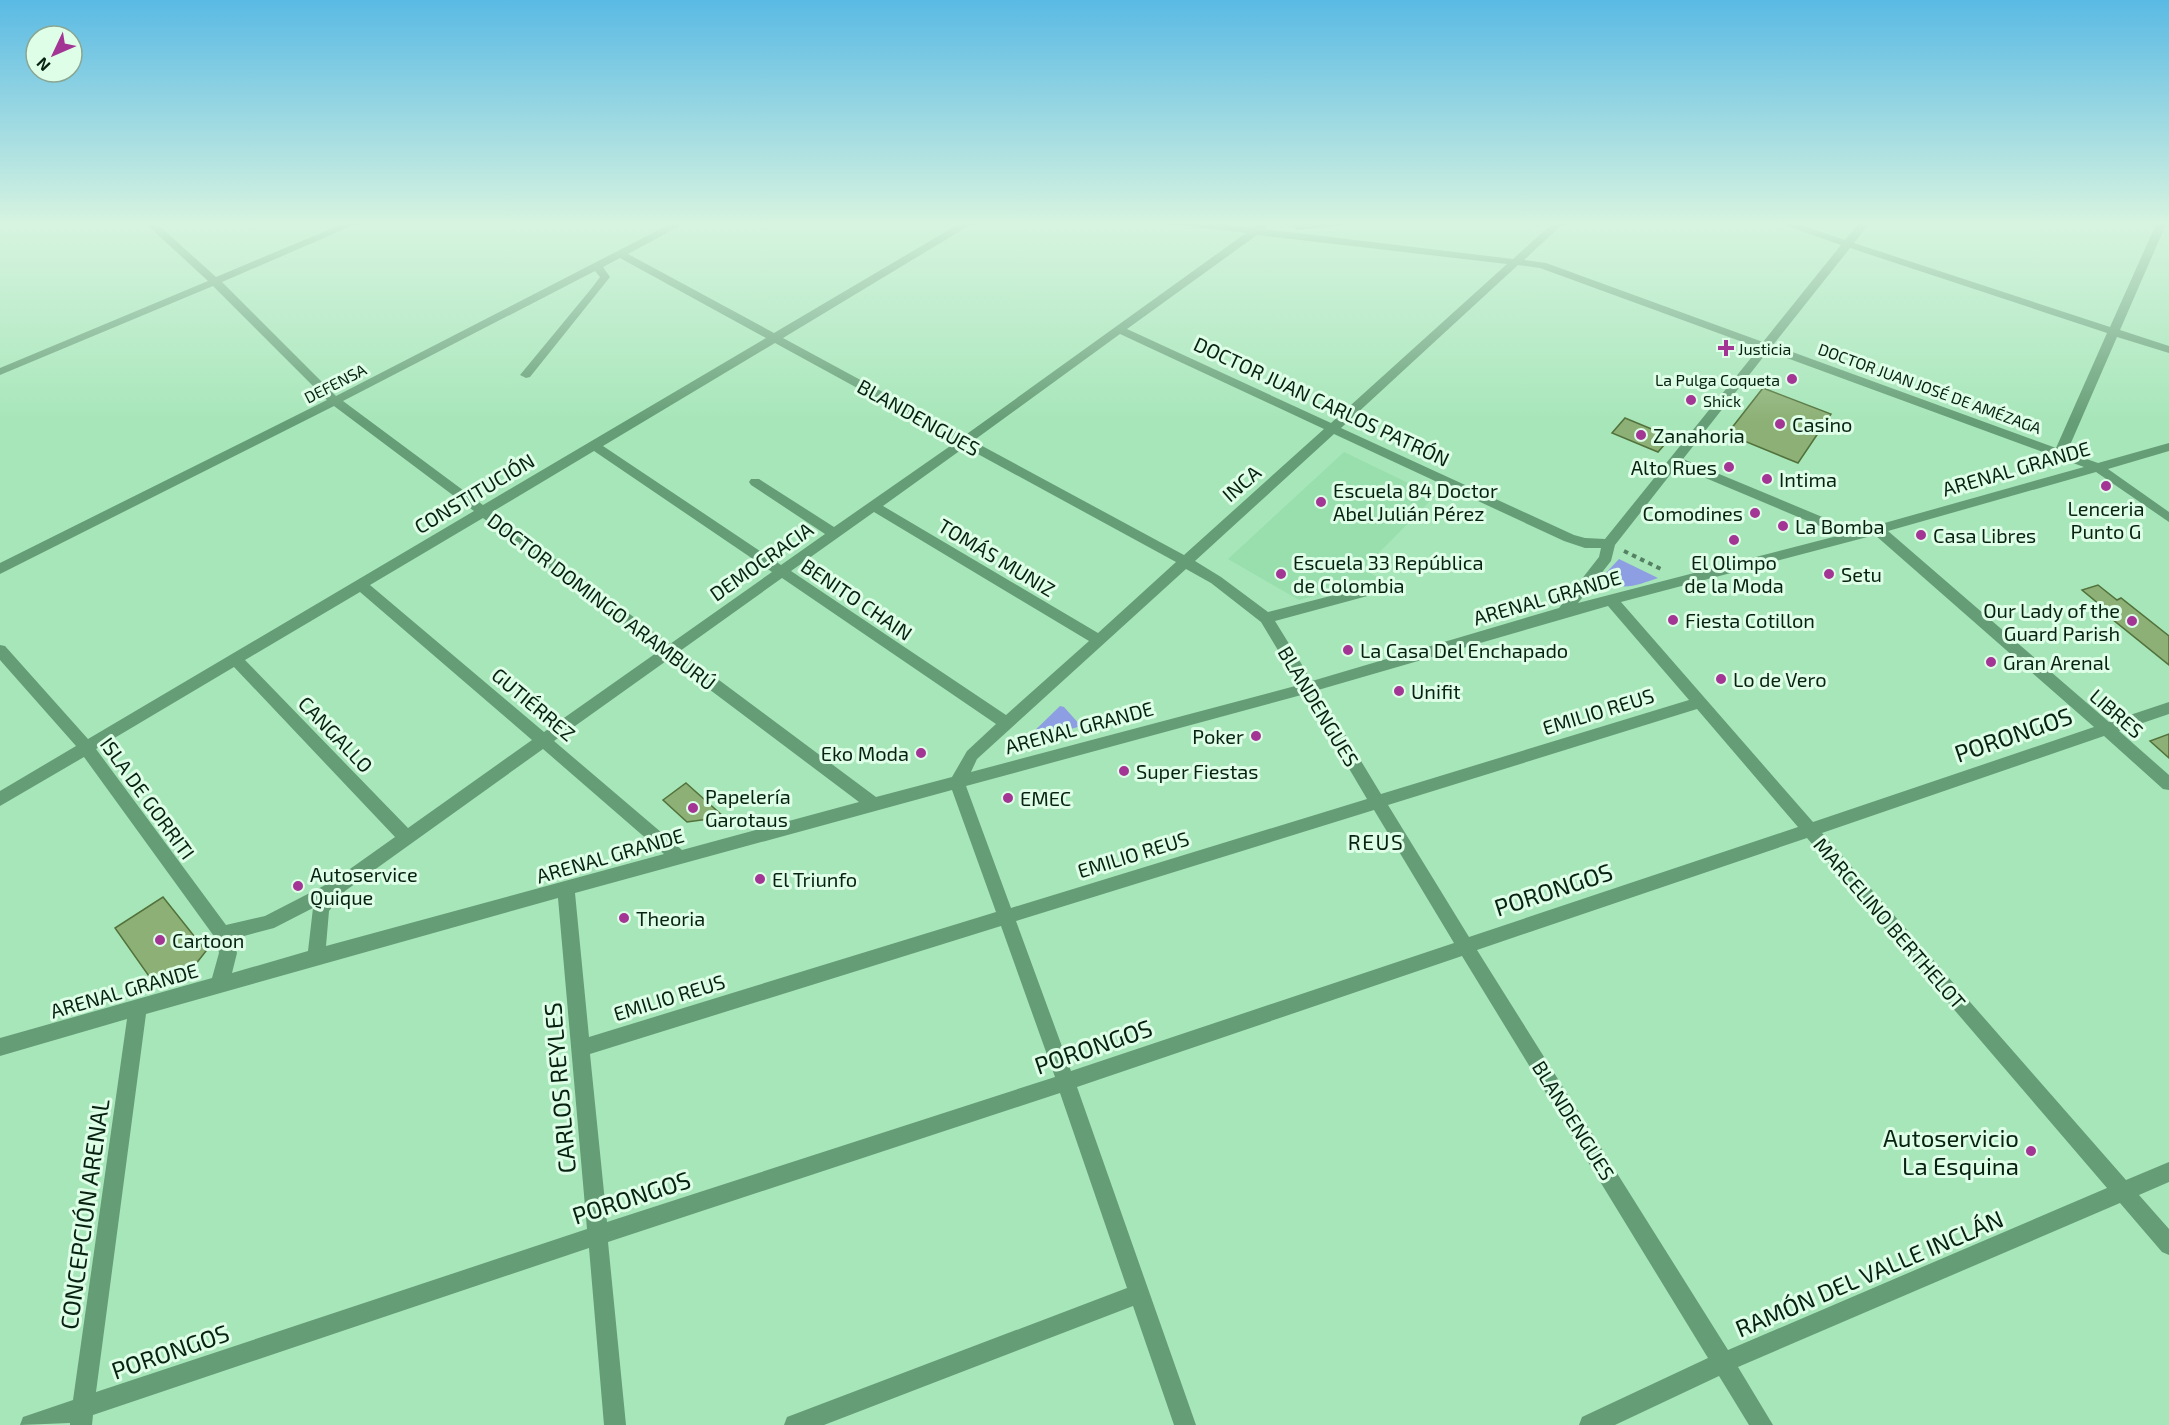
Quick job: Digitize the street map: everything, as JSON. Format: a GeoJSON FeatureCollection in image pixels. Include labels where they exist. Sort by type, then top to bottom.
{"type":"FeatureCollection","features":[{"type":"Feature","properties":{"kind":"street"},"geometry":{"type":"LineString","coordinates":[[0,372],[194,288]]}},
{"type":"Feature","properties":{"kind":"street","name":"DOCTOR DOMINGO ARAMBURÚ"},"geometry":{"type":"LineString","coordinates":[[222,288],[335,401],[874,804]]}},
{"type":"Feature","properties":{"kind":"street","name":"DEFENSA"},"geometry":{"type":"LineString","coordinates":[[0,569],[553,288]]}},
{"type":"Feature","properties":{"kind":"street"},"geometry":{"type":"LineString","coordinates":[[526,375],[597,288]]}},
{"type":"Feature","properties":{"kind":"street","name":"BLANDENGUES"},"geometry":{"type":"LineString","coordinates":[[684,288],[1184,561],[1216,580],[1266,618],[1762,1425]]}},
{"type":"Feature","properties":{"kind":"street","name":"CONSTITUCIÓN"},"geometry":{"type":"LineString","coordinates":[[0,799],[595,447],[857,288]]}},
{"type":"Feature","properties":{"kind":"street","name":"DEMOCRACIA"},"geometry":{"type":"LineString","coordinates":[[316,957],[321,908],[339,886],[1177,288]]}},
{"type":"Feature","properties":{"kind":"street","name":"INCA"},"geometry":{"type":"LineString","coordinates":[[957,782],[972,755],[1487,288]]}},
{"type":"Feature","properties":{"kind":"street","name":"DOCTOR JUAN JOSÉ DE AMÉZAGA"},"geometry":{"type":"LineString","coordinates":[[1608,288],[2097,467],[2169,518]]}},
{"type":"Feature","properties":{"kind":"street"},"geometry":{"type":"LineString","coordinates":[[1564,612],[1606,558],[1608,544],[1812,288]]}},
{"type":"Feature","properties":{"kind":"street"},"geometry":{"type":"LineString","coordinates":[[1982,288],[2169,350]]}},
{"type":"Feature","properties":{"kind":"street"},"geometry":{"type":"LineString","coordinates":[[2060,453],[2132,288]]}},
{"type":"Feature","properties":{"kind":"street","name":"DOCTOR JUAN CARLOS PATRÓN"},"geometry":{"type":"LineString","coordinates":[[1120,330],[1569,538],[1585,543],[1608,544]]}},
{"type":"Feature","properties":{"kind":"street","name":"BENITO CHAIN"},"geometry":{"type":"LineString","coordinates":[[595,447],[1008,724]]}},
{"type":"Feature","properties":{"kind":"street","name":"ARENAL GRANDE"},"geometry":{"type":"LineString","coordinates":[[0,1047],[137,1010],[316,957],[1307,688],[1564,612],[1855,536],[2169,447]]}},
{"type":"Feature","properties":{"kind":"street"},"geometry":{"type":"LineString","coordinates":[[1675,460],[1855,536]]}},
{"type":"Feature","properties":{"kind":"street"},"geometry":{"type":"LineString","coordinates":[[755,482],[835,534]]}},
{"type":"Feature","properties":{"kind":"street","name":"TOMÁS MUNIZ"},"geometry":{"type":"LineString","coordinates":[[874,506],[1100,641]]}},
{"type":"Feature","properties":{"kind":"street","name":"LIBRES"},"geometry":{"type":"LineString","coordinates":[[1877,529],[2169,784]]}},
{"type":"Feature","properties":{"kind":"street","name":"GUTIÉRREZ"},"geometry":{"type":"LineString","coordinates":[[361,585],[679,857]]}},
{"type":"Feature","properties":{"kind":"street"},"geometry":{"type":"LineString","coordinates":[[1266,618],[1381,588]]}},
{"type":"Feature","properties":{"kind":"street","name":"MARCELINO BERTHELOT"},"geometry":{"type":"LineString","coordinates":[[1611,600],[2169,1245]]}},
{"type":"Feature","properties":{"kind":"street","name":"ISLA DE GORRITI"},"geometry":{"type":"LineString","coordinates":[[0,650],[86,747],[222,934],[230,953],[219,984]]}},
{"type":"Feature","properties":{"kind":"street","name":"CANGALLO"},"geometry":{"type":"LineString","coordinates":[[236,660],[406,837]]}},
{"type":"Feature","properties":{"kind":"street","name":"EMILIO REUS"},"geometry":{"type":"LineString","coordinates":[[581,1048],[1699,703]]}},
{"type":"Feature","properties":{"kind":"street","name":"PORONGOS"},"geometry":{"type":"LineString","coordinates":[[31,1425],[82,1416],[598,1234],[1066,1082],[2169,708]]}},
{"type":"Feature","properties":{"kind":"street"},"geometry":{"type":"LineString","coordinates":[[957,782],[1066,1082],[1185,1425]]}},
{"type":"Feature","properties":{"kind":"street"},"geometry":{"type":"LineString","coordinates":[[222,934],[268,923],[339,886]]}},
{"type":"Feature","properties":{"kind":"street","name":"CARLOS REYLES"},"geometry":{"type":"LineString","coordinates":[[567,889],[615,1425]]}},
{"type":"Feature","properties":{"kind":"street","name":"CONCEPCIÓN ARENAL"},"geometry":{"type":"LineString","coordinates":[[82,1416],[137,1010]]}},
{"type":"Feature","properties":{"kind":"street","name":"RAMÓN DEL VALLE INCLÁN"},"geometry":{"type":"LineString","coordinates":[[1590,1425],[1724,1362],[2169,1172]]}},
{"type":"Feature","properties":{"kind":"street"},"geometry":{"type":"LineString","coordinates":[[795,1425],[1138,1294]]}},
{"type":"Feature","properties":{"kind":"path"},"geometry":{"type":"LineString","coordinates":[[1608,544],[1685,581]]}},
{"type":"Feature","properties":{"kind":"shaded area"},"geometry":{"type":"Polygon","coordinates":[[[1344,452],[1435,496],[1363,569],[1392,585],[1390,587],[1373,580],[1299,600],[1228,559],[1344,452]]]}},
{"type":"Feature","properties":{"kind":"shaded area"},"geometry":{"type":"Polygon","coordinates":[[[1619,559],[1658,578],[1632,586],[1619,586],[1606,581],[1604,575],[1619,559]]]}},
{"type":"Feature","properties":{"kind":"shaded area"},"geometry":{"type":"Polygon","coordinates":[[[1060,706],[1064,707],[1081,726],[1030,741],[1026,739],[1060,706]]]}},
{"type":"Feature","properties":{"kind":"building","name":"Casino"},"geometry":{"type":"Polygon","coordinates":[[[1763,388],[1831,414],[1798,463],[1727,434],[1763,388]]]}},
{"type":"Feature","properties":{"kind":"building","name":"Zanahoria"},"geometry":{"type":"Polygon","coordinates":[[[1625,418],[1671,437],[1658,452],[1612,433],[1625,418]]]}},
{"type":"Feature","properties":{"kind":"building","name":"Our Lady of the Guard Parish"},"geometry":{"type":"Polygon","coordinates":[[[2098,585],[2117,600],[2121,598],[2169,636],[2169,665],[2096,606],[2100,605],[2082,590],[2098,585]]]}},
{"type":"Feature","properties":{"kind":"building"},"geometry":{"type":"Polygon","coordinates":[[[2169,734],[2169,758],[2150,741],[2169,734]]]}},
{"type":"Feature","properties":{"kind":"building","name":"Papelería Garotaus"},"geometry":{"type":"Polygon","coordinates":[[[686,783],[724,817],[687,822],[663,800],[686,783]]]}},
{"type":"Feature","properties":{"kind":"building","name":"Cartoon"},"geometry":{"type":"Polygon","coordinates":[[[163,897],[206,951],[188,974],[151,979],[115,928],[163,897]]]}},
{"type":"Feature","properties":{"kind":"place","name":"Justicia"},"geometry":{"type":"Point","coordinates":[1726,348]}},
{"type":"Feature","properties":{"kind":"place","name":"La Pulga Coqueta"},"geometry":{"type":"Point","coordinates":[1792,379]}},
{"type":"Feature","properties":{"kind":"place","name":"Shick"},"geometry":{"type":"Point","coordinates":[1691,400]}},
{"type":"Feature","properties":{"kind":"place","name":"Casino"},"geometry":{"type":"Point","coordinates":[1780,424]}},
{"type":"Feature","properties":{"kind":"place","name":"Zanahoria"},"geometry":{"type":"Point","coordinates":[1641,435]}},
{"type":"Feature","properties":{"kind":"place","name":"Alto Rues"},"geometry":{"type":"Point","coordinates":[1729,467]}},
{"type":"Feature","properties":{"kind":"place","name":"Intima"},"geometry":{"type":"Point","coordinates":[1767,479]}},
{"type":"Feature","properties":{"kind":"place","name":"Lenceria Punto G"},"geometry":{"type":"Point","coordinates":[2106,486]}},
{"type":"Feature","properties":{"kind":"place","name":"Escuela 84 Doctor Abel Julián Pérez"},"geometry":{"type":"Point","coordinates":[1321,502]}},
{"type":"Feature","properties":{"kind":"place","name":"Comodines"},"geometry":{"type":"Point","coordinates":[1755,513]}},
{"type":"Feature","properties":{"kind":"place","name":"La Bomba"},"geometry":{"type":"Point","coordinates":[1783,526]}},
{"type":"Feature","properties":{"kind":"place","name":"Casa Libres"},"geometry":{"type":"Point","coordinates":[1921,535]}},
{"type":"Feature","properties":{"kind":"place","name":"El Olimpo de la Moda"},"geometry":{"type":"Point","coordinates":[1734,540]}},
{"type":"Feature","properties":{"kind":"place","name":"Escuela 33 República de Colombia"},"geometry":{"type":"Point","coordinates":[1281,574]}},
{"type":"Feature","properties":{"kind":"place","name":"Setu"},"geometry":{"type":"Point","coordinates":[1829,574]}},
{"type":"Feature","properties":{"kind":"place","name":"Fiesta Cotillon"},"geometry":{"type":"Point","coordinates":[1673,620]}},
{"type":"Feature","properties":{"kind":"place","name":"Our Lady of the Guard Parish"},"geometry":{"type":"Point","coordinates":[2132,621]}},
{"type":"Feature","properties":{"kind":"place","name":"La Casa Del Enchapado"},"geometry":{"type":"Point","coordinates":[1348,650]}},
{"type":"Feature","properties":{"kind":"place","name":"Gran Arenal"},"geometry":{"type":"Point","coordinates":[1991,662]}},
{"type":"Feature","properties":{"kind":"place","name":"Lo de Vero"},"geometry":{"type":"Point","coordinates":[1721,679]}},
{"type":"Feature","properties":{"kind":"place","name":"Unifit"},"geometry":{"type":"Point","coordinates":[1399,691]}},
{"type":"Feature","properties":{"kind":"place","name":"Poker"},"geometry":{"type":"Point","coordinates":[1256,736]}},
{"type":"Feature","properties":{"kind":"place","name":"Eko Moda"},"geometry":{"type":"Point","coordinates":[921,753]}},
{"type":"Feature","properties":{"kind":"place","name":"Super Fiestas"},"geometry":{"type":"Point","coordinates":[1124,771]}},
{"type":"Feature","properties":{"kind":"place","name":"EMEC"},"geometry":{"type":"Point","coordinates":[1008,798]}},
{"type":"Feature","properties":{"kind":"place","name":"Papelería Garotaus"},"geometry":{"type":"Point","coordinates":[693,808]}},
{"type":"Feature","properties":{"kind":"place","name":"El Triunfo"},"geometry":{"type":"Point","coordinates":[760,879]}},
{"type":"Feature","properties":{"kind":"place","name":"Autoservice Quique"},"geometry":{"type":"Point","coordinates":[298,886]}},
{"type":"Feature","properties":{"kind":"place","name":"Theoria"},"geometry":{"type":"Point","coordinates":[624,918]}},
{"type":"Feature","properties":{"kind":"place","name":"Cartoon"},"geometry":{"type":"Point","coordinates":[160,940]}},
{"type":"Feature","properties":{"kind":"place","name":"Autoservicio La Esquina"},"geometry":{"type":"Point","coordinates":[2031,1151]}},
{"type":"Feature","properties":{"kind":"district","name":"REUS"},"geometry":{"type":"Point","coordinates":[1376,841]}}]}
